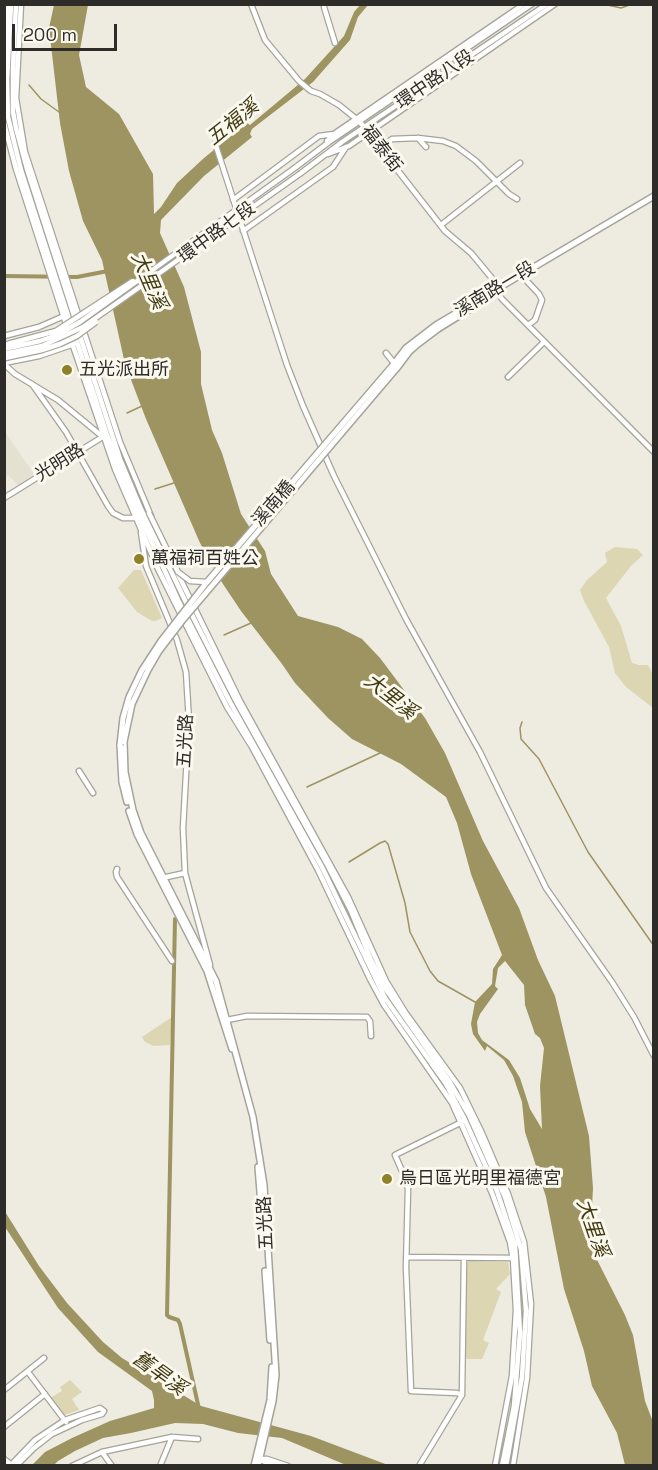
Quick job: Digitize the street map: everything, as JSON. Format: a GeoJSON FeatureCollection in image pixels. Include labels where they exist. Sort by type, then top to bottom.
{"type":"FeatureCollection","features":[{"type":"Feature","properties":{"kind":"main road","name":"溪南路一段"},"geometry":{"type":"LineString","coordinates":[[395,365],[427,337],[498,290],[654,196]]}},
{"type":"Feature","properties":{"kind":"main road","name":"溪南橋"},"geometry":{"type":"LineString","coordinates":[[122,743],[123,718],[129,697],[142,670],[161,641],[207,582],[395,365]]}},
{"type":"Feature","properties":{"kind":"main road","name":"溪南橋"},"geometry":{"type":"LineString","coordinates":[[122,743],[132,704],[159,651],[395,365]]}},
{"type":"Feature","properties":{"kind":"main road","name":"五光路"},"geometry":{"type":"LineString","coordinates":[[122,743],[133,810],[161,877],[209,970],[227,1020],[253,1117],[264,1185],[276,1375],[269,1410]]}},
{"type":"Feature","properties":{"kind":"main road","name":"五光路"},"geometry":{"type":"LineString","coordinates":[[209,970],[256,1152],[272,1362],[269,1410]]}},
{"type":"Feature","properties":{"kind":"main road"},"geometry":{"type":"LineString","coordinates":[[257,1462],[269,1410]]}},
{"type":"Feature","properties":{"kind":"street"},"geometry":{"type":"LineString","coordinates":[[9,4],[8,117],[21,170],[80,341],[109,434],[142,520],[158,528],[227,707],[252,747],[318,870],[353,923],[362,944],[405,1012],[460,1088],[508,1194],[524,1242],[516,1294],[515,1351],[508,1405],[495,1466]]}},
{"type":"Feature","properties":{"kind":"street"},"geometry":{"type":"LineString","coordinates":[[4,56],[19,4]]}},
{"type":"Feature","properties":{"kind":"street","name":"福泰街"},"geometry":{"type":"LineString","coordinates":[[251,4],[265,40],[299,81],[308,89],[339,105],[367,129],[441,225],[451,237],[471,253],[528,326],[654,452]]}},
{"type":"Feature","properties":{"kind":"street","name":"環中路八段"},"geometry":{"type":"LineString","coordinates":[[296,167],[358,120],[521,8],[532,4]]}},
{"type":"Feature","properties":{"kind":"street","name":"環中路八段"},"geometry":{"type":"LineString","coordinates":[[243,231],[333,167],[346,147],[367,129],[536,12],[555,4]]}},
{"type":"Feature","properties":{"kind":"street"},"geometry":{"type":"LineString","coordinates":[[324,7],[335,43]]}},
{"type":"Feature","properties":{"kind":"street","name":"環中路八段"},"geometry":{"type":"LineString","coordinates":[[301,173],[323,156],[548,7]]}},
{"type":"Feature","properties":{"kind":"street"},"geometry":{"type":"LineString","coordinates":[[10,40],[20,130],[70,314]]}},
{"type":"Feature","properties":{"kind":"street","name":"環中路八段"},"geometry":{"type":"LineString","coordinates":[[319,150],[334,134],[358,120]]}},
{"type":"Feature","properties":{"kind":"street"},"geometry":{"type":"LineString","coordinates":[[4,123],[16,169],[80,341],[109,434],[142,520],[192,620],[326,855],[385,998],[446,1084],[497,1191],[520,1257],[531,1304],[530,1351],[513,1466]]}},
{"type":"Feature","properties":{"kind":"street","name":"環中路八段"},"geometry":{"type":"LineString","coordinates":[[232,200],[319,136],[334,134]]}},
{"type":"Feature","properties":{"kind":"street"},"geometry":{"type":"LineString","coordinates":[[418,138],[426,147]]}},
{"type":"Feature","properties":{"kind":"street"},"geometry":{"type":"LineString","coordinates":[[381,147],[392,139],[418,138],[443,141],[456,146],[476,161],[517,199]]}},
{"type":"Feature","properties":{"kind":"street"},"geometry":{"type":"LineString","coordinates":[[215,143],[232,200],[303,406],[334,476],[406,619],[480,752],[546,888],[612,982],[634,1017],[654,1056]]}},
{"type":"Feature","properties":{"kind":"street","name":"環中路八段"},"geometry":{"type":"LineString","coordinates":[[323,156],[346,147]]}},
{"type":"Feature","properties":{"kind":"street"},"geometry":{"type":"LineString","coordinates":[[441,225],[520,163]]}},
{"type":"Feature","properties":{"kind":"street","name":"環中路七段"},"geometry":{"type":"LineString","coordinates":[[4,347],[56,331],[135,279],[156,268],[296,167]]}},
{"type":"Feature","properties":{"kind":"street","name":"環中路七段"},"geometry":{"type":"LineString","coordinates":[[5,357],[42,350],[77,336],[135,295],[159,274],[301,173]]}},
{"type":"Feature","properties":{"kind":"street"},"geometry":{"type":"LineString","coordinates":[[521,277],[542,300],[535,320],[528,326]]}},
{"type":"Feature","properties":{"kind":"street"},"geometry":{"type":"LineString","coordinates":[[4,336],[39,327],[70,314]]}},
{"type":"Feature","properties":{"kind":"street"},"geometry":{"type":"LineString","coordinates":[[4,364],[39,356],[80,341]]}},
{"type":"Feature","properties":{"kind":"street"},"geometry":{"type":"LineString","coordinates":[[508,376],[544,342]]}},
{"type":"Feature","properties":{"kind":"street"},"geometry":{"type":"LineString","coordinates":[[386,353],[395,365]]}},
{"type":"Feature","properties":{"kind":"street"},"geometry":{"type":"LineString","coordinates":[[4,364],[109,434]]}},
{"type":"Feature","properties":{"kind":"street"},"geometry":{"type":"LineString","coordinates":[[32,384],[78,452],[101,496],[114,513],[125,519],[142,520],[154,525],[178,572],[190,581],[207,582]]}},
{"type":"Feature","properties":{"kind":"street","name":"光明路"},"geometry":{"type":"LineString","coordinates":[[4,498],[109,434]]}},
{"type":"Feature","properties":{"kind":"street","name":"五光路"},"geometry":{"type":"LineString","coordinates":[[142,520],[146,566],[177,640],[186,672],[189,721],[183,828],[186,873],[209,970]]}},
{"type":"Feature","properties":{"kind":"street"},"geometry":{"type":"LineString","coordinates":[[79,771],[93,793]]}},
{"type":"Feature","properties":{"kind":"street"},"geometry":{"type":"LineString","coordinates":[[117,869],[117,877],[172,961]]}},
{"type":"Feature","properties":{"kind":"street"},"geometry":{"type":"LineString","coordinates":[[161,877],[186,873]]}},
{"type":"Feature","properties":{"kind":"street"},"geometry":{"type":"LineString","coordinates":[[362,944],[370,979],[384,1005],[442,1087],[462,1122],[510,1242],[520,1257],[522,1351],[504,1466]]}},
{"type":"Feature","properties":{"kind":"street"},"geometry":{"type":"LineString","coordinates":[[227,1020],[247,1016],[367,1017],[370,1021],[371,1036]]}},
{"type":"Feature","properties":{"kind":"street"},"geometry":{"type":"LineString","coordinates":[[462,1122],[395,1155],[408,1186],[406,1257],[411,1391],[462,1395]]}},
{"type":"Feature","properties":{"kind":"street"},"geometry":{"type":"LineString","coordinates":[[406,1257],[520,1257]]}},
{"type":"Feature","properties":{"kind":"street"},"geometry":{"type":"LineString","coordinates":[[419,1466],[462,1395],[464,1258]]}},
{"type":"Feature","properties":{"kind":"street"},"geometry":{"type":"LineString","coordinates":[[4,1390],[44,1358]]}},
{"type":"Feature","properties":{"kind":"street"},"geometry":{"type":"LineString","coordinates":[[28,1372],[68,1426]]}},
{"type":"Feature","properties":{"kind":"street"},"geometry":{"type":"LineString","coordinates":[[4,1427],[45,1394]]}},
{"type":"Feature","properties":{"kind":"street"},"geometry":{"type":"LineString","coordinates":[[100,1408],[104,1411],[102,1414],[68,1426],[43,1440],[13,1465],[35,1440],[65,1420],[100,1408]]}},
{"type":"Feature","properties":{"kind":"street"},"geometry":{"type":"LineString","coordinates":[[72,1466],[102,1452],[172,1437],[198,1439]]}},
{"type":"Feature","properties":{"kind":"street"},"geometry":{"type":"LineString","coordinates":[[160,1466],[172,1437]]}},
{"type":"Feature","properties":{"kind":"street"},"geometry":{"type":"LineString","coordinates":[[102,1452],[112,1466]]}},
{"type":"Feature","properties":{"kind":"street"},"geometry":{"type":"LineString","coordinates":[[4,1459],[13,1465]]}},
{"type":"Feature","properties":{"kind":"street"},"geometry":{"type":"LineString","coordinates":[[257,1462],[267,1459],[288,1466]]}},
{"type":"Feature","properties":{"kind":"street"},"geometry":{"type":"LineString","coordinates":[[257,1462],[273,1466]]}},
{"type":"Feature","properties":{"kind":"shaded area"},"geometry":{"type":"Polygon","coordinates":[[[5,432],[35,475],[18,485],[8,475],[5,479],[5,432]]]}},
{"type":"Feature","properties":{"kind":"shaded area"},"geometry":{"type":"Polygon","coordinates":[[[615,547],[637,549],[643,555],[631,566],[606,598],[621,626],[632,663],[648,665],[653,674],[653,708],[626,687],[615,673],[609,647],[580,590],[587,580],[607,562],[605,553],[615,547]]]}},
{"type":"Feature","properties":{"kind":"shaded area"},"geometry":{"type":"Polygon","coordinates":[[[134,570],[141,570],[162,618],[152,621],[137,612],[118,588],[134,570]]]}},
{"type":"Feature","properties":{"kind":"shaded area"},"geometry":{"type":"Polygon","coordinates":[[[172,1017],[170,1045],[153,1046],[144,1041],[142,1037],[172,1017]]]}},
{"type":"Feature","properties":{"kind":"shaded area"},"geometry":{"type":"Polygon","coordinates":[[[469,1261],[508,1262],[510,1274],[496,1289],[501,1292],[483,1340],[489,1343],[482,1359],[465,1359],[467,1263],[469,1261]]]}},
{"type":"Feature","properties":{"kind":"shaded area"},"geometry":{"type":"Polygon","coordinates":[[[70,1380],[82,1392],[72,1399],[79,1410],[65,1415],[50,1398],[62,1391],[60,1387],[70,1380]]]}},
{"type":"Feature","properties":{"kind":"water","name":"大里溪"},"geometry":{"type":"Polygon","coordinates":[[[54,5],[88,5],[79,55],[86,87],[119,114],[153,174],[154,214],[177,183],[204,158],[247,123],[250,125],[305,79],[344,36],[354,12],[360,5],[368,5],[358,17],[350,40],[313,82],[252,129],[250,134],[252,137],[204,176],[161,220],[160,233],[184,287],[201,352],[201,384],[212,430],[222,453],[241,514],[265,551],[271,574],[298,616],[338,627],[362,639],[380,658],[425,718],[445,753],[483,841],[519,908],[538,960],[555,996],[589,1136],[593,1188],[590,1246],[633,1335],[645,1401],[653,1422],[653,1465],[625,1465],[617,1433],[592,1386],[584,1351],[564,1289],[546,1197],[525,1132],[522,1102],[513,1076],[504,1060],[487,1046],[485,1051],[473,1034],[471,1024],[475,1002],[492,984],[493,969],[502,955],[471,874],[457,823],[446,797],[401,764],[352,739],[328,718],[295,683],[241,611],[200,543],[146,419],[125,364],[102,260],[83,221],[69,171],[60,123],[49,28],[54,5]],[[505,961],[498,968],[495,986],[498,989],[477,1022],[478,1033],[482,1040],[509,1060],[520,1078],[530,1109],[542,1129],[540,1086],[544,1048],[540,1038],[535,1034],[525,1005],[524,985],[505,961]]]}},
{"type":"Feature","properties":{"kind":"water"},"geometry":{"type":"Polygon","coordinates":[[[4,1210],[39,1266],[67,1303],[103,1342],[122,1358],[201,1406],[311,1436],[388,1465],[346,1465],[282,1438],[238,1433],[203,1424],[175,1423],[103,1438],[75,1451],[54,1465],[32,1465],[45,1452],[72,1438],[110,1421],[154,1408],[154,1400],[152,1391],[98,1352],[58,1308],[5,1227],[4,1210]]]}},
{"type":"Feature","properties":{"kind":"waterway","name":"五福溪"},"geometry":{"type":"LineString","coordinates":[[603,4],[621,8],[632,4]]}},
{"type":"Feature","properties":{"kind":"waterway","name":"五福溪"},"geometry":{"type":"LineString","coordinates":[[533,5],[544,5]]}},
{"type":"Feature","properties":{"kind":"waterway"},"geometry":{"type":"LineString","coordinates":[[29,85],[41,99],[59,112]]}},
{"type":"Feature","properties":{"kind":"waterway"},"geometry":{"type":"LineString","coordinates":[[4,276],[77,277],[108,271]]}},
{"type":"Feature","properties":{"kind":"waterway"},"geometry":{"type":"LineString","coordinates":[[127,413],[142,406]]}},
{"type":"Feature","properties":{"kind":"waterway"},"geometry":{"type":"LineString","coordinates":[[155,489],[177,482]]}},
{"type":"Feature","properties":{"kind":"waterway"},"geometry":{"type":"LineString","coordinates":[[224,635],[251,623]]}},
{"type":"Feature","properties":{"kind":"waterway"},"geometry":{"type":"LineString","coordinates":[[522,722],[521,739],[539,759],[588,852],[654,946]]}},
{"type":"Feature","properties":{"kind":"waterway"},"geometry":{"type":"LineString","coordinates":[[307,787],[380,753]]}},
{"type":"Feature","properties":{"kind":"waterway"},"geometry":{"type":"LineString","coordinates":[[349,862],[380,843],[385,841],[388,844],[405,903],[410,932],[430,971],[438,981],[475,1002]]}},
{"type":"Feature","properties":{"kind":"waterway","name":"舊旱溪"},"geometry":{"type":"LineString","coordinates":[[175,919],[167,1315],[178,1320],[180,1324],[199,1409]]}},
{"type":"Feature","properties":{"kind":"place","name":"五光派出所"},"geometry":{"type":"Point","coordinates":[67,370]}},
{"type":"Feature","properties":{"kind":"place","name":"萬福祠百姓公"},"geometry":{"type":"Point","coordinates":[139,559]}},
{"type":"Feature","properties":{"kind":"place","name":"烏日區光明里福德宮"},"geometry":{"type":"Point","coordinates":[387,1179]}}]}
